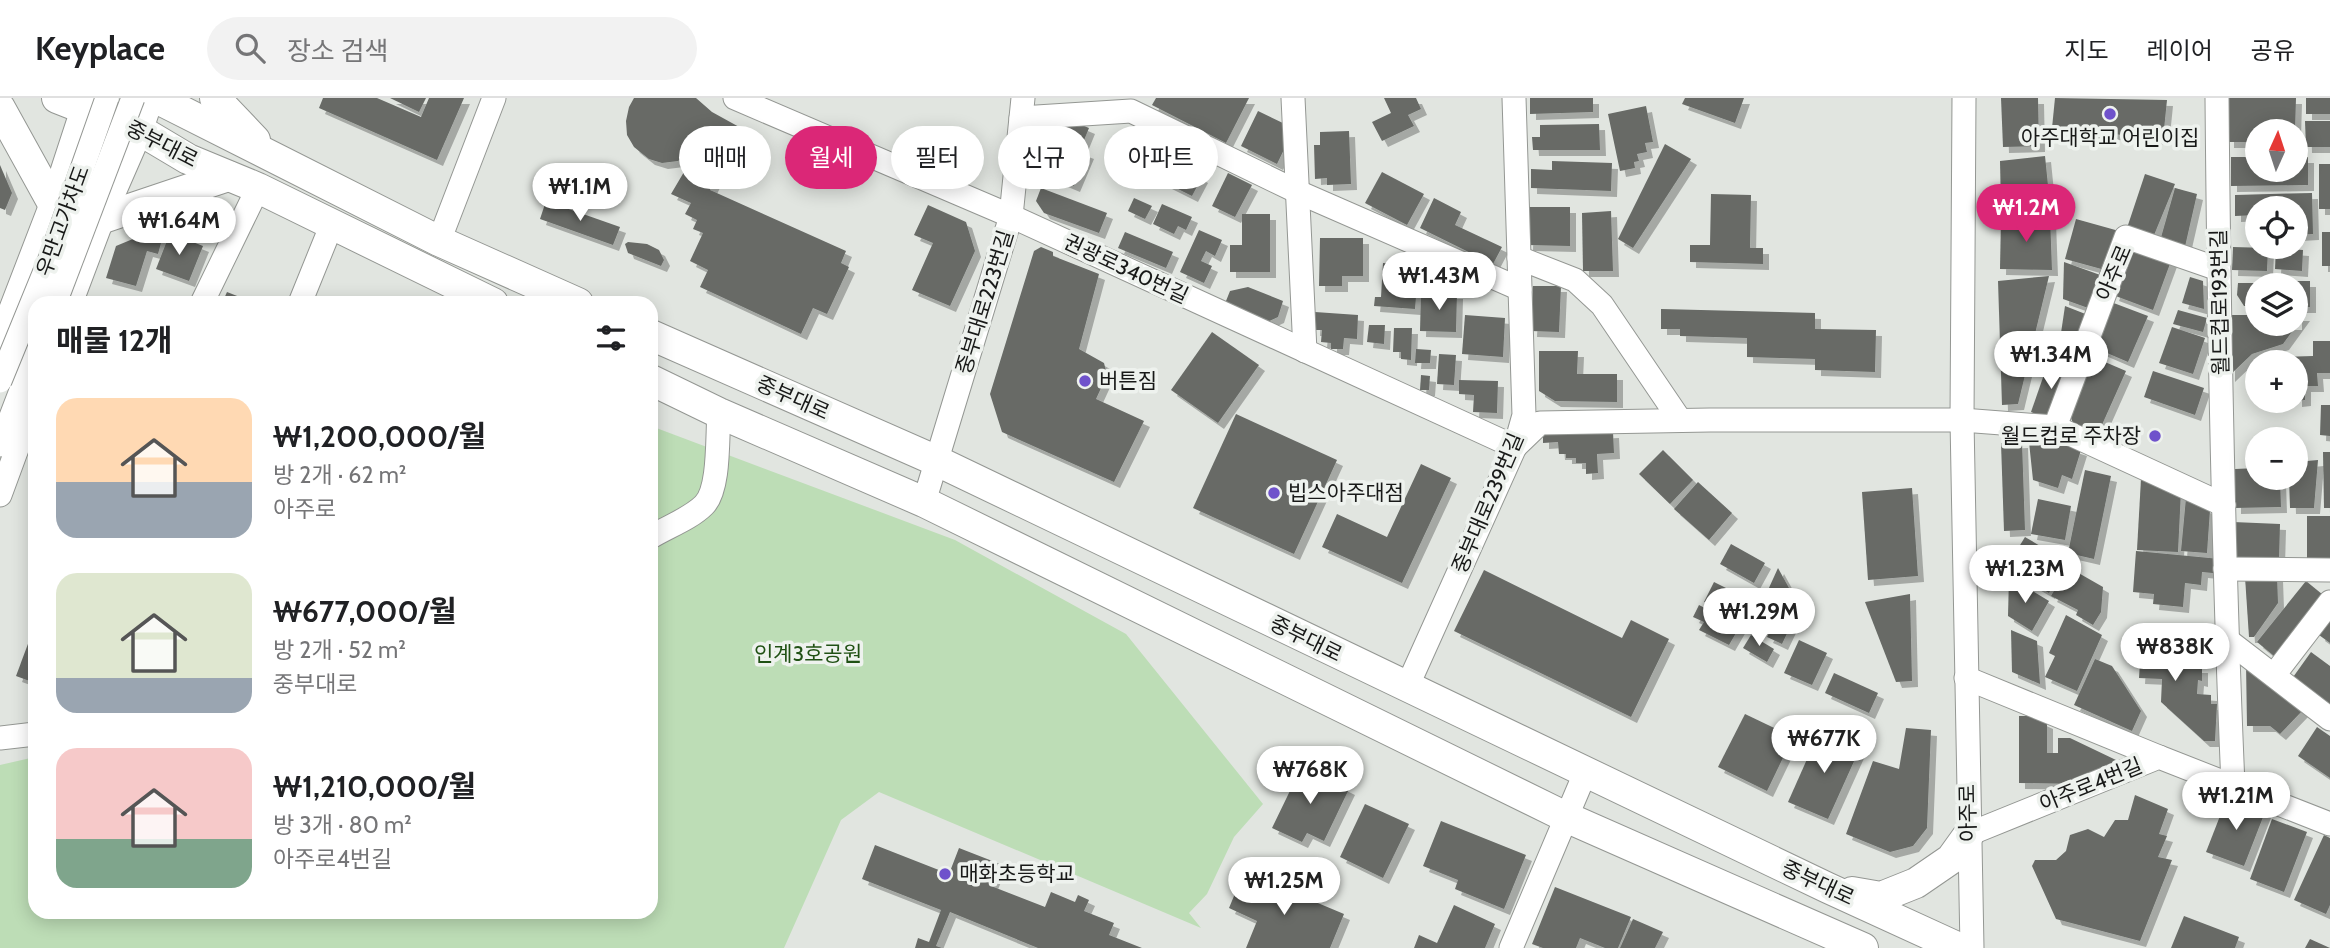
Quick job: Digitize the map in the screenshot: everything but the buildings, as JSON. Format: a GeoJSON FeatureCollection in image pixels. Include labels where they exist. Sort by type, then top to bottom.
{"type":"FeatureCollection","features":[{"type":"Feature","properties":{"kind":"main road","name":"중부대로"},"geometry":{"type":"LineString","coordinates":[[154,98],[439,241],[562,296]]}},
{"type":"Feature","properties":{"kind":"main road"},"geometry":{"type":"LineString","coordinates":[[215,98],[269,155]]}},
{"type":"Feature","properties":{"kind":"main road","name":"중부대로"},"geometry":{"type":"LineString","coordinates":[[83,101],[188,159],[258,188],[479,296]]}},
{"type":"Feature","properties":{"kind":"main road"},"geometry":{"type":"LineString","coordinates":[[0,108],[52,202]]}},
{"type":"Feature","properties":{"kind":"main road"},"geometry":{"type":"LineString","coordinates":[[103,218],[228,176]]}},
{"type":"Feature","properties":{"kind":"main road","name":"중부대로"},"geometry":{"type":"LineString","coordinates":[[658,338],[937,461],[1828,888],[1959,948]]}},
{"type":"Feature","properties":{"kind":"main road","name":"중부대로"},"geometry":{"type":"LineString","coordinates":[[658,383],[719,413],[924,502],[1568,818],[1863,948]]}},
{"type":"Feature","properties":{"kind":"main road"},"geometry":{"type":"LineString","coordinates":[[1828,888],[1881,897],[1916,883],[1951,859],[1969,834]]}},
{"type":"Feature","properties":{"kind":"street","name":"우만고가차도"},"geometry":{"type":"LineString","coordinates":[[58,296],[133,98]]}},
{"type":"Feature","properties":{"kind":"street"},"geometry":{"type":"LineString","coordinates":[[74,296],[103,218],[154,98]]}},
{"type":"Feature","properties":{"kind":"street"},"geometry":{"type":"LineString","coordinates":[[439,241],[494,98]]}},
{"type":"Feature","properties":{"kind":"street","name":"권광로340번길"},"geometry":{"type":"LineString","coordinates":[[735,98],[1011,216],[1515,447]]}},
{"type":"Feature","properties":{"kind":"street"},"geometry":{"type":"LineString","coordinates":[[1293,98],[1305,351]]}},
{"type":"Feature","properties":{"kind":"street","name":"중부대로239번길"},"geometry":{"type":"LineString","coordinates":[[1407,687],[1515,447],[1524,415],[1514,98]]}},
{"type":"Feature","properties":{"kind":"street","name":"아주로"},"geometry":{"type":"LineString","coordinates":[[1964,98],[1962,420],[1972,948]]}},
{"type":"Feature","properties":{"kind":"street","name":"월드컵로193번길"},"geometry":{"type":"LineString","coordinates":[[2217,98],[2226,639],[2233,785]]}},
{"type":"Feature","properties":{"kind":"street","name":"우만고가차도"},"geometry":{"type":"LineString","coordinates":[[35,296],[52,254],[83,101]]}},
{"type":"Feature","properties":{"kind":"street"},"geometry":{"type":"LineString","coordinates":[[0,337],[52,202],[83,101]]}},
{"type":"Feature","properties":{"kind":"street"},"geometry":{"type":"LineString","coordinates":[[1022,108],[1131,111],[1298,192],[1520,289]]}},
{"type":"Feature","properties":{"kind":"street","name":"중부대로223번길"},"geometry":{"type":"LineString","coordinates":[[924,502],[1011,216],[1022,108]]}},
{"type":"Feature","properties":{"kind":"street"},"geometry":{"type":"LineString","coordinates":[[205,296],[258,188]]}},
{"type":"Feature","properties":{"kind":"street"},"geometry":{"type":"LineString","coordinates":[[303,296],[332,224]]}},
{"type":"Feature","properties":{"kind":"street","name":"아주로"},"geometry":{"type":"LineString","coordinates":[[2055,427],[2126,237],[2218,269]]}},
{"type":"Feature","properties":{"kind":"street"},"geometry":{"type":"LineString","coordinates":[[1519,258],[1575,280],[1602,306],[1680,420]]}},
{"type":"Feature","properties":{"kind":"street","name":"우만고가차도"},"geometry":{"type":"LineString","coordinates":[[0,381],[28,313]]}},
{"type":"Feature","properties":{"kind":"street"},"geometry":{"type":"LineString","coordinates":[[0,445],[28,372]]}},
{"type":"Feature","properties":{"kind":"street"},"geometry":{"type":"LineString","coordinates":[[658,533],[702,507],[710,498],[714,481],[719,413]]}},
{"type":"Feature","properties":{"kind":"street"},"geometry":{"type":"LineString","coordinates":[[0,495],[28,419]]}},
{"type":"Feature","properties":{"kind":"street"},"geometry":{"type":"LineString","coordinates":[[1515,447],[1540,424],[1680,420],[1962,420],[2055,427],[2224,505]]}},
{"type":"Feature","properties":{"kind":"street"},"geometry":{"type":"LineString","coordinates":[[2225,569],[2330,570]]}},
{"type":"Feature","properties":{"kind":"street"},"geometry":{"type":"LineString","coordinates":[[2274,675],[2330,602]]}},
{"type":"Feature","properties":{"kind":"street"},"geometry":{"type":"LineString","coordinates":[[2226,639],[2330,719]]}},
{"type":"Feature","properties":{"kind":"street"},"geometry":{"type":"LineString","coordinates":[[1966,678],[2159,757]]}},
{"type":"Feature","properties":{"kind":"street"},"geometry":{"type":"LineString","coordinates":[[0,738],[28,734]]}},
{"type":"Feature","properties":{"kind":"street","name":"아주로4번길"},"geometry":{"type":"LineString","coordinates":[[1969,834],[2159,757],[2330,824]]}},
{"type":"Feature","properties":{"kind":"street"},"geometry":{"type":"LineString","coordinates":[[1511,948],[1586,771]]}},
{"type":"Feature","properties":{"kind":"green space","name":"인계3호공원"},"geometry":{"type":"Polygon","coordinates":[[[658,429],[955,540],[1126,634],[1263,804],[1234,837],[1207,894],[1189,913],[1201,928],[879,792],[841,820],[784,948],[0,948],[0,765],[28,759],[28,919],[658,919],[658,429]]]}},
{"type":"Feature","properties":{"kind":"place","name":"아주대학교 어린이집"},"geometry":{"type":"Point","coordinates":[2110,114]}},
{"type":"Feature","properties":{"kind":"place","name":"버튼짐"},"geometry":{"type":"Point","coordinates":[1085,381]}},
{"type":"Feature","properties":{"kind":"place","name":"월드컵로 주차장"},"geometry":{"type":"Point","coordinates":[2155,436]}},
{"type":"Feature","properties":{"kind":"place","name":"빕스아주대점"},"geometry":{"type":"Point","coordinates":[1274,493]}},
{"type":"Feature","properties":{"kind":"place","name":"매화초등학교"},"geometry":{"type":"Point","coordinates":[945,874]}}]}
